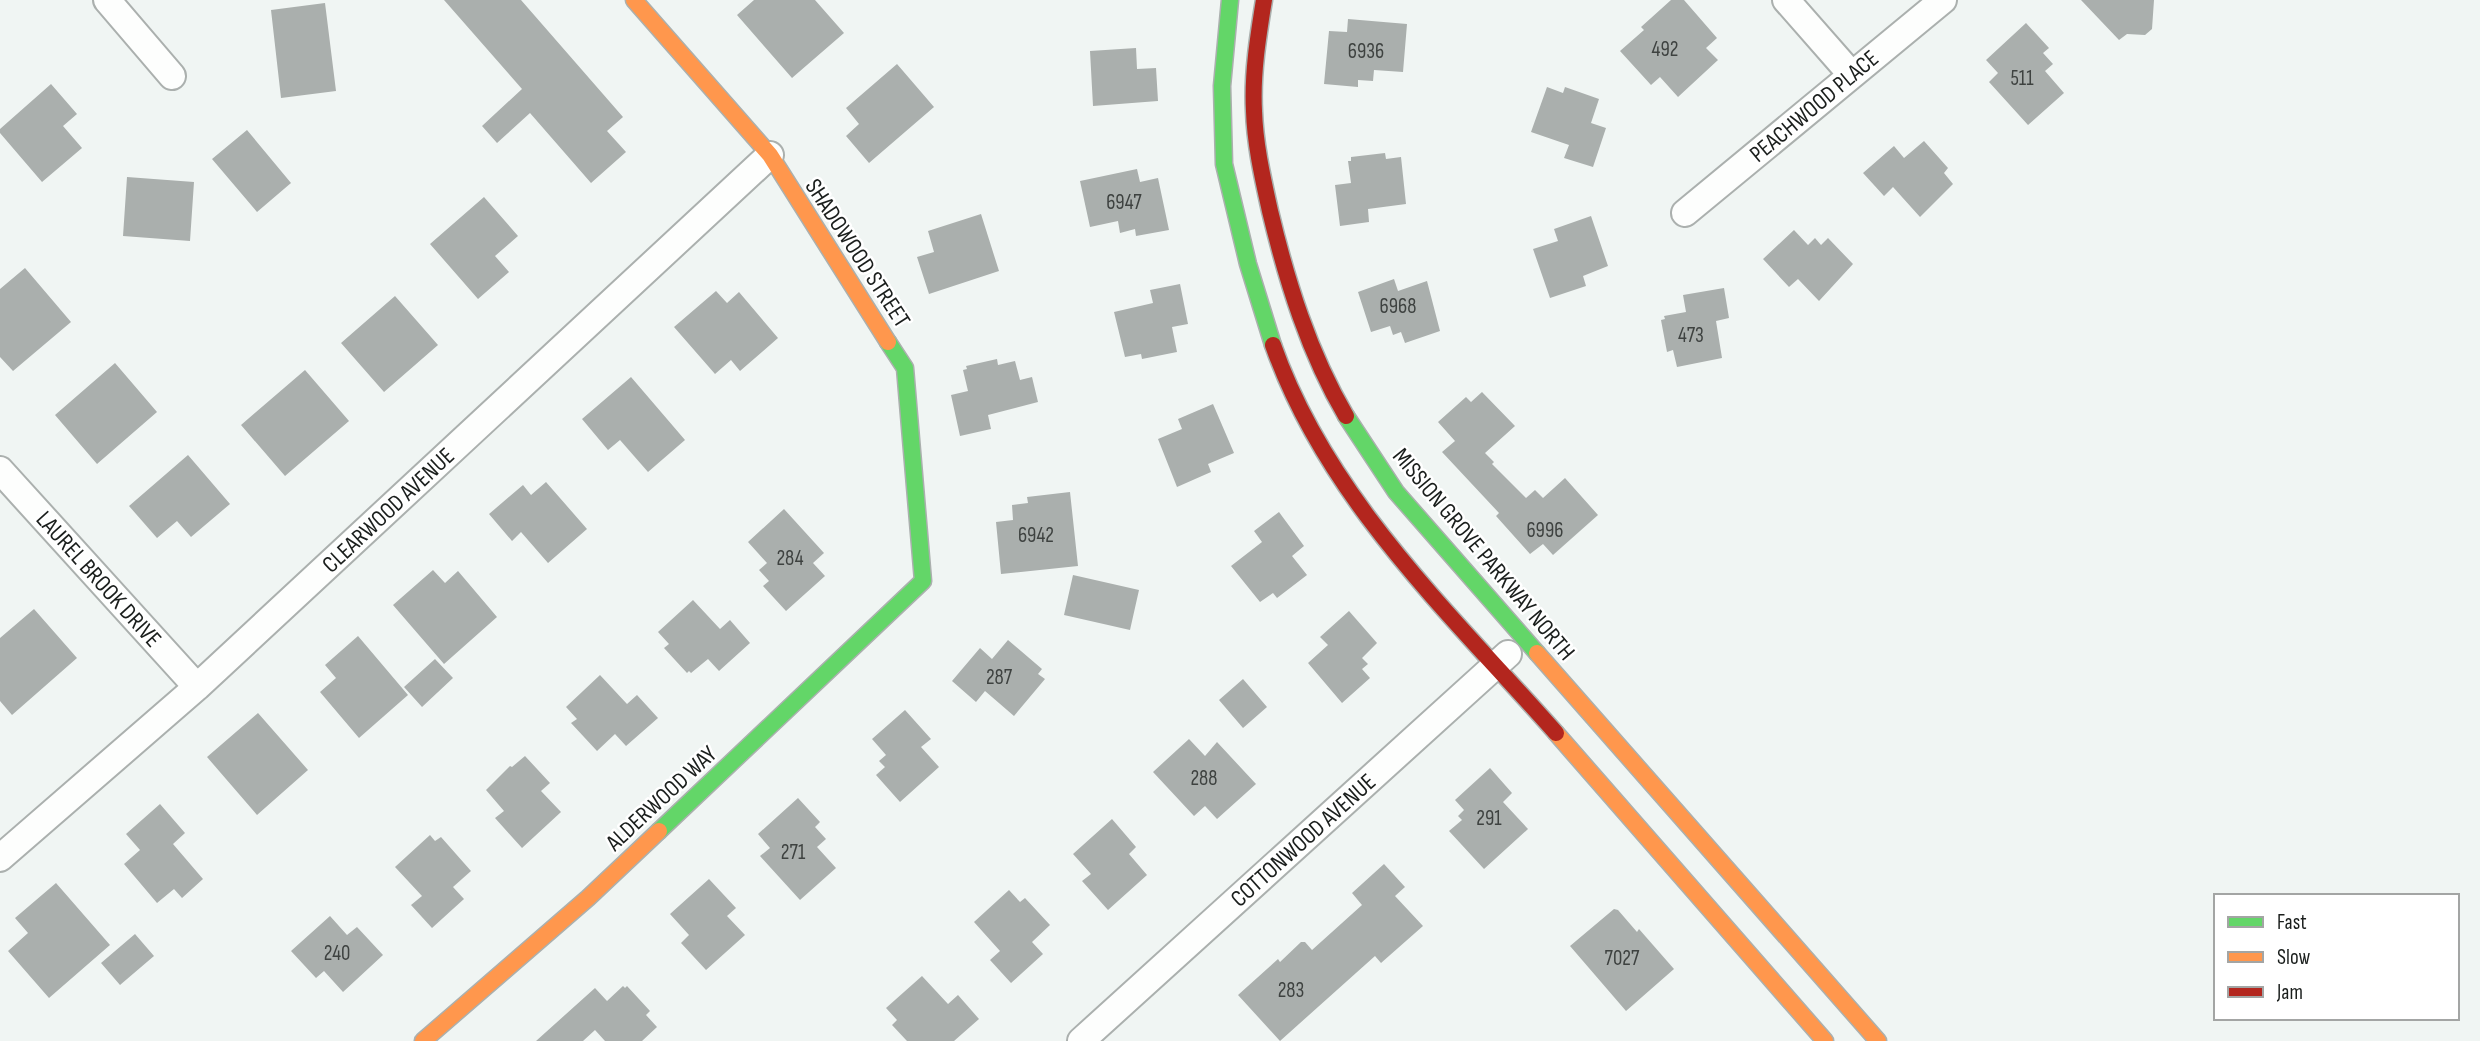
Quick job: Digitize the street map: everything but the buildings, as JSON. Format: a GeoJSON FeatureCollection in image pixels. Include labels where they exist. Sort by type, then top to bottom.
{"type":"FeatureCollection","features":[{"type":"Feature","properties":{"kind":"street"},"geometry":{"type":"LineString","coordinates":[[107,0],[172,76]]}},
{"type":"Feature","properties":{"kind":"street","name":"SHADOWOOD STREET"},"geometry":{"type":"LineString","coordinates":[[634,0],[769,155],[905,368],[923,581]]}},
{"type":"Feature","properties":{"kind":"street"},"geometry":{"type":"LineString","coordinates":[[1230,0],[1223,62],[1222,141],[1233,205],[1273,349],[1302,415],[1335,471],[1375,527],[1469,639],[1496,665],[1825,1041]]}},
{"type":"Feature","properties":{"kind":"street","name":"MISSION GROVE PARKWAY NORTH"},"geometry":{"type":"LineString","coordinates":[[1264,0],[1256,46],[1254,112],[1263,175],[1280,256],[1304,331],[1334,393],[1363,444],[1396,492],[1878,1041]]}},
{"type":"Feature","properties":{"kind":"street"},"geometry":{"type":"LineString","coordinates":[[1786,0],[1851,74]]}},
{"type":"Feature","properties":{"kind":"street","name":"PEACHWOOD PLACE"},"geometry":{"type":"LineString","coordinates":[[1685,213],[1942,0]]}},
{"type":"Feature","properties":{"kind":"street","name":"CLEARWOOD AVENUE"},"geometry":{"type":"LineString","coordinates":[[0,858],[197,687],[769,155]]}},
{"type":"Feature","properties":{"kind":"street","name":"LAUREL BROOK DRIVE"},"geometry":{"type":"LineString","coordinates":[[0,470],[197,687]]}},
{"type":"Feature","properties":{"kind":"street","name":"ALDERWOOD WAY"},"geometry":{"type":"LineString","coordinates":[[423,1041],[588,898],[923,581]]}},
{"type":"Feature","properties":{"kind":"street","name":"COTTONWOOD AVENUE"},"geometry":{"type":"LineString","coordinates":[[1082,1041],[1525,639]]}},
{"type":"Feature","properties":{"kind":"traffic: fast"},"geometry":{"type":"LineString","coordinates":[[1230,0],[1222,86],[1224,164],[1248,264],[1273,345]]}},
{"type":"Feature","properties":{"kind":"traffic: fast"},"geometry":{"type":"LineString","coordinates":[[659,831],[923,581],[905,368],[888,342]]}},
{"type":"Feature","properties":{"kind":"traffic: fast"},"geometry":{"type":"LineString","coordinates":[[1346,416],[1396,492],[1537,653]]}},
{"type":"Feature","properties":{"kind":"traffic: slow"},"geometry":{"type":"LineString","coordinates":[[634,0],[770,155],[888,342]]}},
{"type":"Feature","properties":{"kind":"traffic: slow"},"geometry":{"type":"LineString","coordinates":[[1537,653],[1878,1041]]}},
{"type":"Feature","properties":{"kind":"traffic: slow"},"geometry":{"type":"LineString","coordinates":[[1556,733],[1825,1041]]}},
{"type":"Feature","properties":{"kind":"traffic: slow"},"geometry":{"type":"LineString","coordinates":[[423,1041],[588,898],[659,831]]}},
{"type":"Feature","properties":{"kind":"traffic: jam"},"geometry":{"type":"LineString","coordinates":[[1264,0],[1254,83],[1256,136],[1262,174],[1300,316],[1321,367],[1346,416]]}},
{"type":"Feature","properties":{"kind":"traffic: jam"},"geometry":{"type":"LineString","coordinates":[[1273,345],[1296,401],[1325,454],[1358,504],[1434,598],[1556,733]]}}]}
